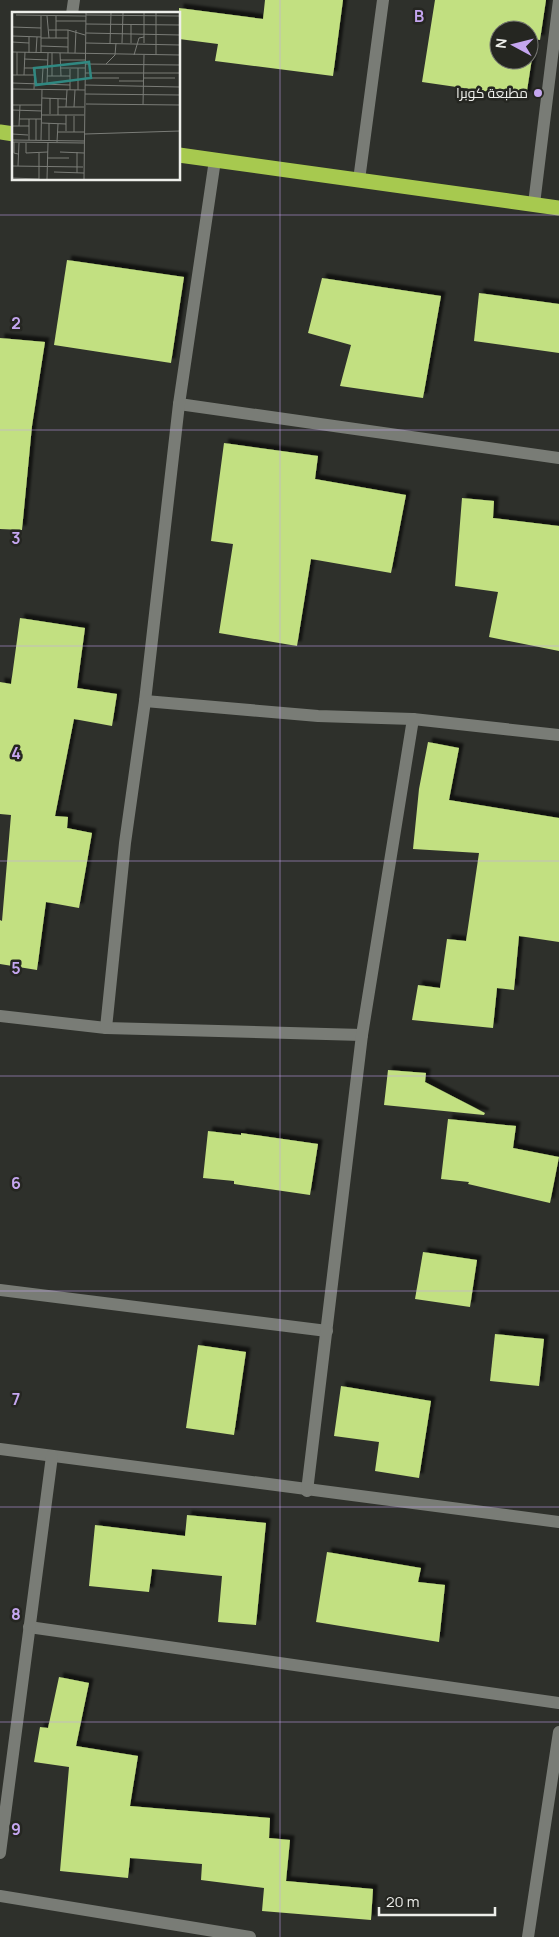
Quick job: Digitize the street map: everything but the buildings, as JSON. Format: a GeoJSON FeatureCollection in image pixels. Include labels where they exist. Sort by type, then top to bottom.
{"type":"FeatureCollection","features":[{"type":"Feature","properties":{"kind":"highway"},"geometry":{"type":"LineString","coordinates":[[180,156],[559,208]]}},
{"type":"Feature","properties":{"kind":"street"},"geometry":{"type":"LineString","coordinates":[[359,180],[384,0]]}},
{"type":"Feature","properties":{"kind":"street"},"geometry":{"type":"LineString","coordinates":[[534,204],[559,0]]}},
{"type":"Feature","properties":{"kind":"street"},"geometry":{"type":"LineString","coordinates":[[106,1028],[125,842],[145,701],[178,404],[215,160]]}},
{"type":"Feature","properties":{"kind":"street"},"geometry":{"type":"LineString","coordinates":[[178,404],[559,458]]}},
{"type":"Feature","properties":{"kind":"street"},"geometry":{"type":"LineString","coordinates":[[145,701],[318,716],[413,719],[559,735]]}},
{"type":"Feature","properties":{"kind":"street"},"geometry":{"type":"LineString","coordinates":[[306,1491],[362,1035],[413,719]]}},
{"type":"Feature","properties":{"kind":"street"},"geometry":{"type":"LineString","coordinates":[[0,1016],[106,1028],[362,1035]]}},
{"type":"Feature","properties":{"kind":"street"},"geometry":{"type":"LineString","coordinates":[[0,1290],[327,1331]]}},
{"type":"Feature","properties":{"kind":"street"},"geometry":{"type":"LineString","coordinates":[[0,1449],[306,1491],[559,1522]]}},
{"type":"Feature","properties":{"kind":"street"},"geometry":{"type":"LineString","coordinates":[[0,1853],[52,1456]]}},
{"type":"Feature","properties":{"kind":"street"},"geometry":{"type":"LineString","coordinates":[[29,1627],[559,1703]]}},
{"type":"Feature","properties":{"kind":"street"},"geometry":{"type":"LineString","coordinates":[[528,1937],[559,1732]]}},
{"type":"Feature","properties":{"kind":"street"},"geometry":{"type":"LineString","coordinates":[[0,1896],[227,1935],[250,1937]]}},
{"type":"Feature","properties":{"kind":"place","name":"مطبعة كوبرا"},"geometry":{"type":"Point","coordinates":[538,93]}}]}
